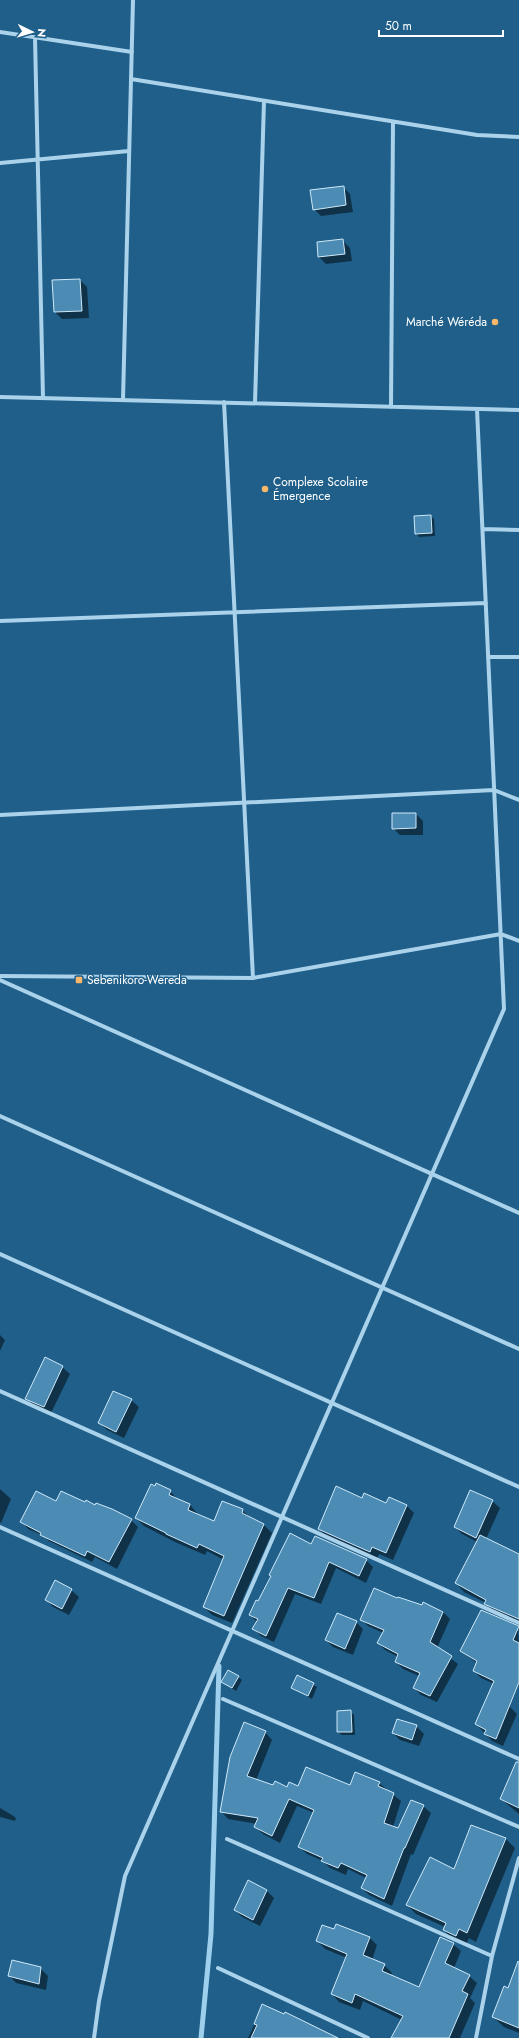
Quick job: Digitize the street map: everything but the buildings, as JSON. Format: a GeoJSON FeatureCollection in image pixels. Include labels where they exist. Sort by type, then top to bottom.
{"type":"FeatureCollection","features":[{"type":"Feature","properties":{"kind":"street"},"geometry":{"type":"LineString","coordinates":[[123,400],[133,0]]}},
{"type":"Feature","properties":{"kind":"street"},"geometry":{"type":"LineString","coordinates":[[0,32],[132,52]]}},
{"type":"Feature","properties":{"kind":"street"},"geometry":{"type":"LineString","coordinates":[[35,38],[39,159],[43,398]]}},
{"type":"Feature","properties":{"kind":"street"},"geometry":{"type":"LineString","coordinates":[[131,80],[477,135],[519,137]]}},
{"type":"Feature","properties":{"kind":"street"},"geometry":{"type":"LineString","coordinates":[[255,403],[264,101]]}},
{"type":"Feature","properties":{"kind":"street"},"geometry":{"type":"LineString","coordinates":[[390,407],[393,122]]}},
{"type":"Feature","properties":{"kind":"street"},"geometry":{"type":"LineString","coordinates":[[0,163],[129,151]]}},
{"type":"Feature","properties":{"kind":"street"},"geometry":{"type":"LineString","coordinates":[[0,396],[519,410]]}},
{"type":"Feature","properties":{"kind":"street"},"geometry":{"type":"LineString","coordinates":[[224,402],[253,978]]}},
{"type":"Feature","properties":{"kind":"street"},"geometry":{"type":"LineString","coordinates":[[94,2038],[99,2001],[125,1876],[504,1009],[477,409]]}},
{"type":"Feature","properties":{"kind":"street"},"geometry":{"type":"LineString","coordinates":[[482,529],[519,530]]}},
{"type":"Feature","properties":{"kind":"street"},"geometry":{"type":"LineString","coordinates":[[0,621],[486,603]]}},
{"type":"Feature","properties":{"kind":"street"},"geometry":{"type":"LineString","coordinates":[[488,657],[519,658]]}},
{"type":"Feature","properties":{"kind":"street"},"geometry":{"type":"LineString","coordinates":[[0,815],[494,790],[519,800]]}},
{"type":"Feature","properties":{"kind":"street"},"geometry":{"type":"LineString","coordinates":[[0,976],[253,978],[501,934],[519,941]]}},
{"type":"Feature","properties":{"kind":"street"},"geometry":{"type":"LineString","coordinates":[[0,980],[519,1213]]}},
{"type":"Feature","properties":{"kind":"street"},"geometry":{"type":"LineString","coordinates":[[0,1116],[519,1349]]}},
{"type":"Feature","properties":{"kind":"street"},"geometry":{"type":"LineString","coordinates":[[0,1254],[519,1487]]}},
{"type":"Feature","properties":{"kind":"street"},"geometry":{"type":"LineString","coordinates":[[0,1391],[519,1623]]}},
{"type":"Feature","properties":{"kind":"street"},"geometry":{"type":"LineString","coordinates":[[0,1527],[519,1759]]}},
{"type":"Feature","properties":{"kind":"street"},"geometry":{"type":"LineString","coordinates":[[223,1699],[519,1827]]}},
{"type":"Feature","properties":{"kind":"street"},"geometry":{"type":"LineString","coordinates":[[228,1840],[492,1956]]}},
{"type":"Feature","properties":{"kind":"street"},"geometry":{"type":"LineString","coordinates":[[476,2038],[492,1956],[519,1858]]}},
{"type":"Feature","properties":{"kind":"street"},"geometry":{"type":"LineString","coordinates":[[218,1968],[368,2038]]}},
{"type":"Feature","properties":{"kind":"waterway"},"geometry":{"type":"LineString","coordinates":[[201,2038],[211,1934],[219,1666]]}},
{"type":"Feature","properties":{"kind":"place","name":"Marché Wéréda"},"geometry":{"type":"Point","coordinates":[495,322]}},
{"type":"Feature","properties":{"kind":"place","name":"Complexe Scolaire Émergence"},"geometry":{"type":"Point","coordinates":[265,489]}},
{"type":"Feature","properties":{"kind":"place","name":"Sebenikoro-Wereda"},"geometry":{"type":"Point","coordinates":[79,980]}}]}
